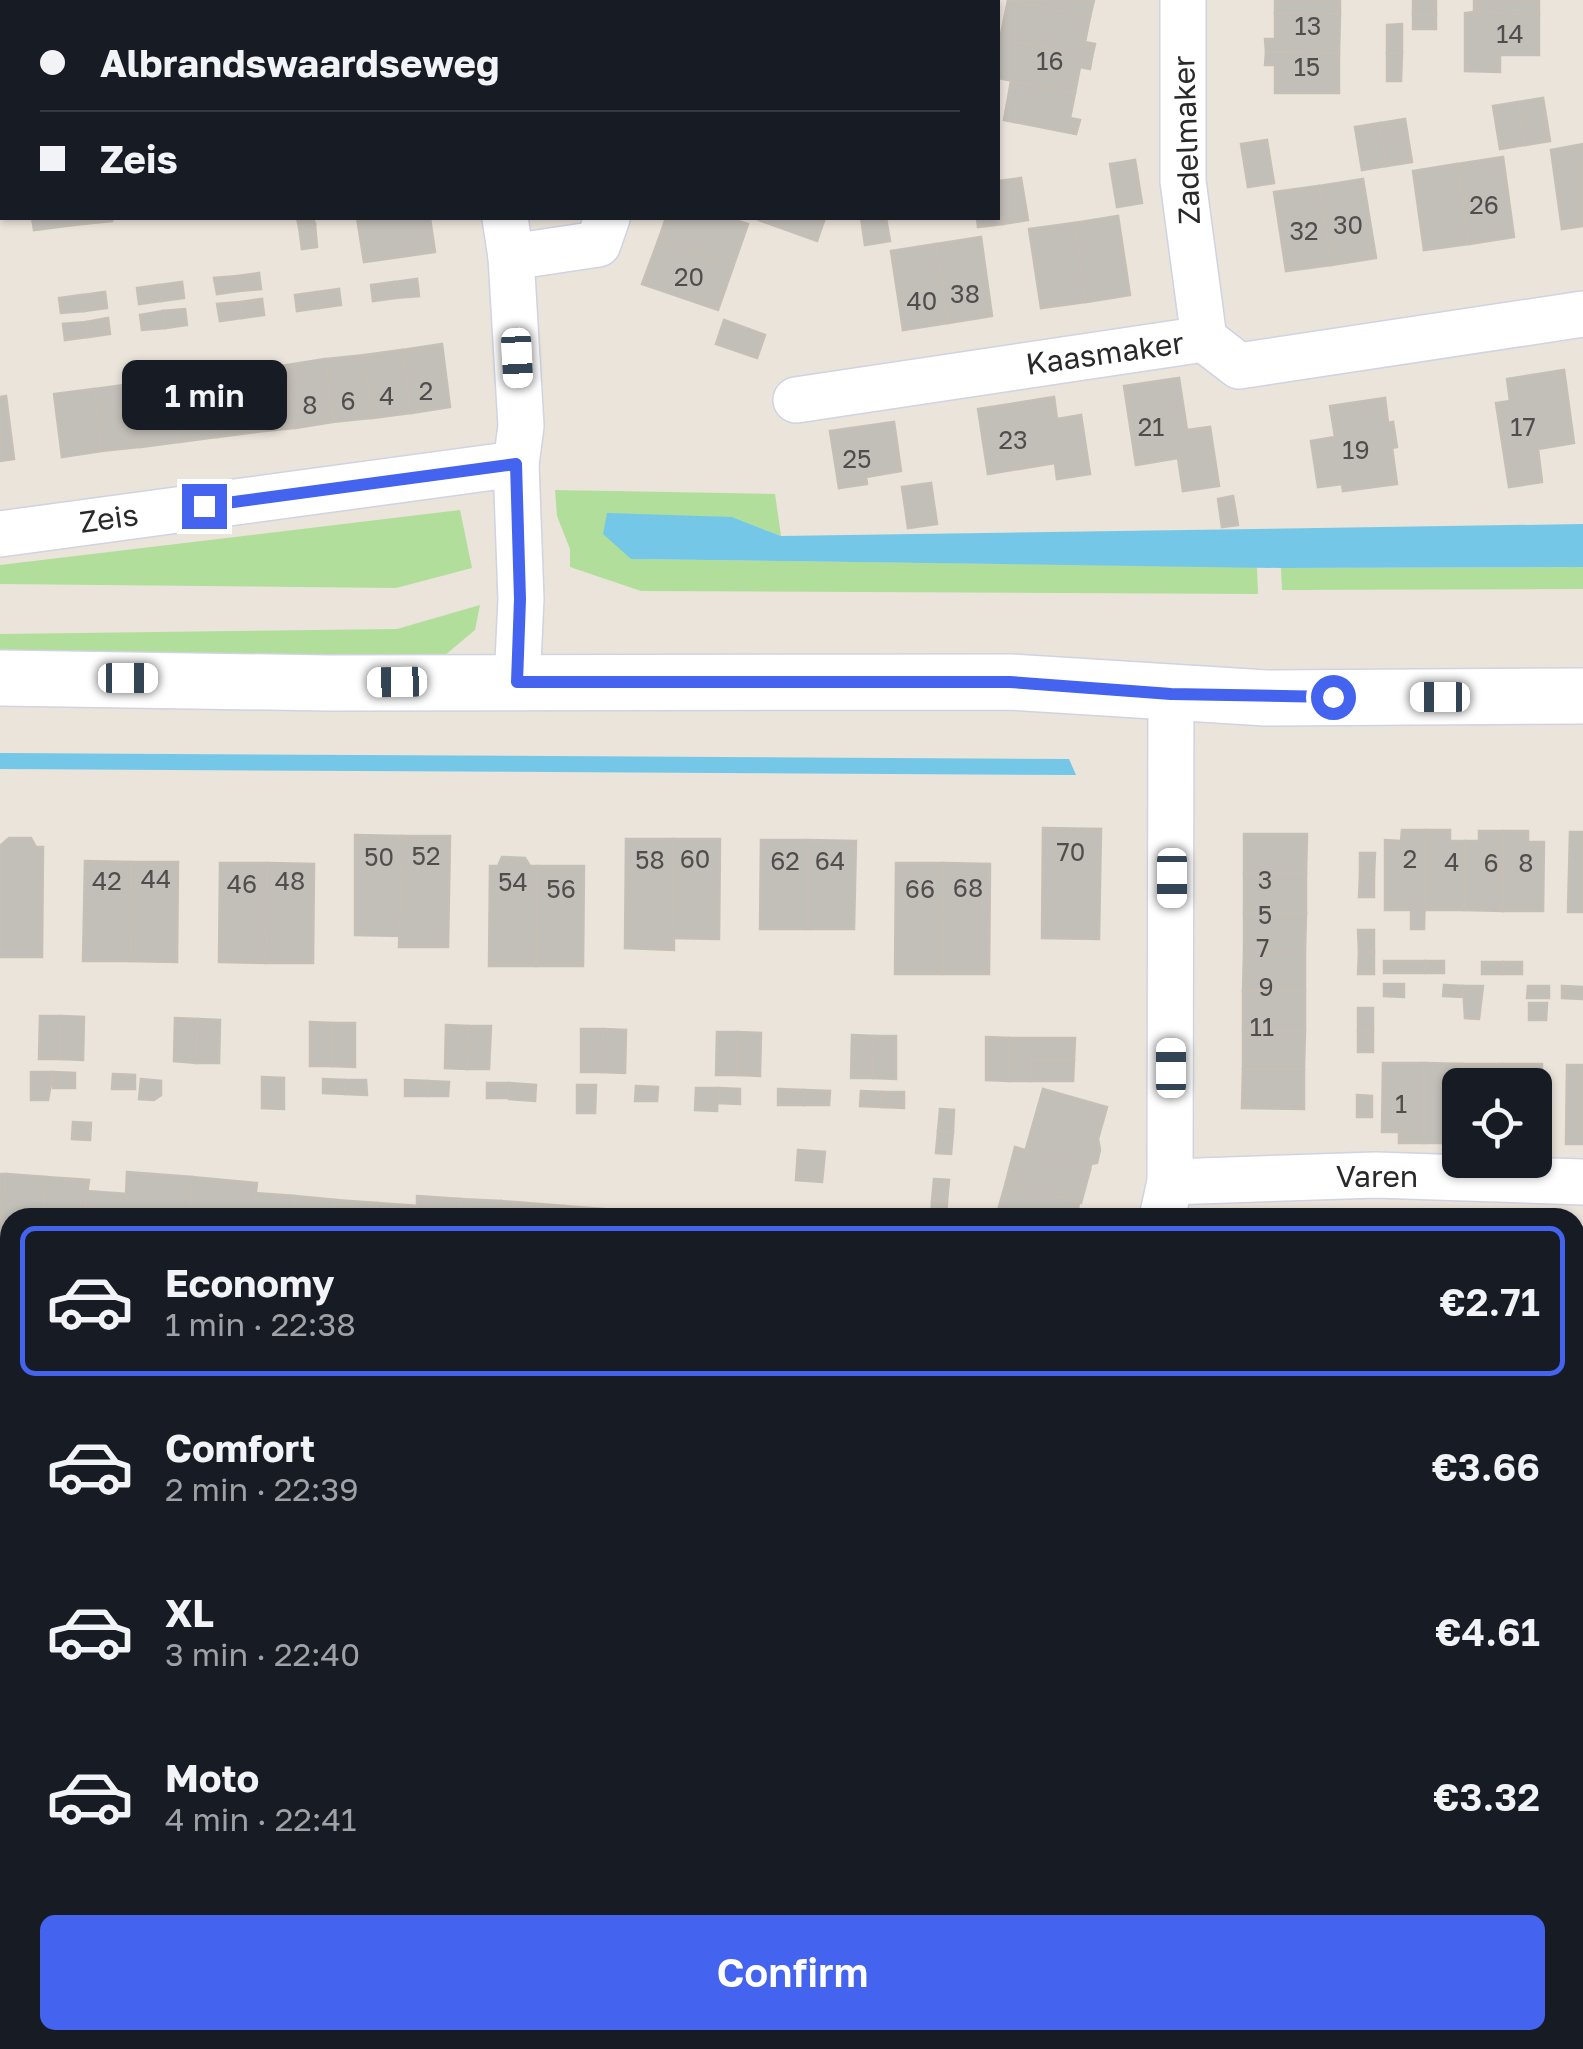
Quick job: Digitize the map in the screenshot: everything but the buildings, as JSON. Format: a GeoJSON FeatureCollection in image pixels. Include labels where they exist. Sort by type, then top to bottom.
{"type":"FeatureCollection","features":[{"type":"Feature","properties":{"kind":"street","name":"Zadelmaker"},"geometry":{"type":"LineString","coordinates":[[1183,0],[1183,181],[1204,339]]}},
{"type":"Feature","properties":{"kind":"street"},"geometry":{"type":"LineString","coordinates":[[517,682],[520,599],[516,464],[520,426],[508,238],[598,244],[607,220]]}},
{"type":"Feature","properties":{"kind":"street","name":"Kaasmaker"},"geometry":{"type":"LineString","coordinates":[[796,400],[1204,339],[1239,366],[1583,314]]}},
{"type":"Feature","properties":{"kind":"street","name":"Zeis"},"geometry":{"type":"LineString","coordinates":[[0,534],[516,464]]}},
{"type":"Feature","properties":{"kind":"street"},"geometry":{"type":"LineString","coordinates":[[0,678],[1010,682],[1266,698],[1583,696]]}},
{"type":"Feature","properties":{"kind":"street"},"geometry":{"type":"LineString","coordinates":[[1166,1200],[1171,694]]}},
{"type":"Feature","properties":{"kind":"street","name":"Varen"},"geometry":{"type":"LineString","coordinates":[[1166,1200],[1376,1176],[1583,1182]]}},
{"type":"Feature","properties":{"kind":"green space"},"geometry":{"type":"Polygon","coordinates":[[[555,490],[775,494],[781,536],[732,517],[631,559],[1257,567],[1258,594],[641,591],[570,567],[570,549],[557,516],[555,490]]]}},
{"type":"Feature","properties":{"kind":"green space"},"geometry":{"type":"Polygon","coordinates":[[[460,510],[472,568],[396,588],[0,584],[0,565],[460,510]]]}},
{"type":"Feature","properties":{"kind":"green space"},"geometry":{"type":"Polygon","coordinates":[[[1583,567],[1583,589],[1282,590],[1281,568],[1583,567]]]}},
{"type":"Feature","properties":{"kind":"green space"},"geometry":{"type":"Polygon","coordinates":[[[480,605],[475,630],[444,656],[0,656],[0,634],[397,629],[480,605]]]}},
{"type":"Feature","properties":{"kind":"water"},"geometry":{"type":"Polygon","coordinates":[[[607,513],[732,517],[781,536],[1583,524],[1583,567],[1281,568],[631,559],[603,534],[607,513]]]}},
{"type":"Feature","properties":{"kind":"water"},"geometry":{"type":"Polygon","coordinates":[[[0,753],[1069,759],[1076,775],[0,769],[0,753]]]}},
{"type":"Feature","properties":{"kind":"route"},"geometry":{"type":"LineString","coordinates":[[204,506],[516,464],[520,599],[517,682],[1010,682],[1171,694],[1333,697]]}}]}
